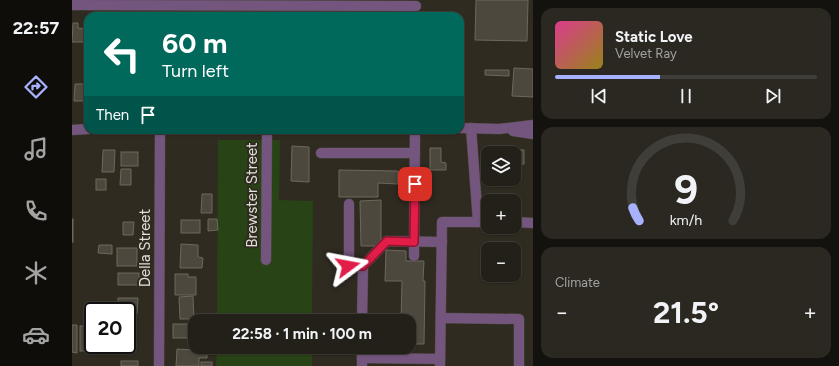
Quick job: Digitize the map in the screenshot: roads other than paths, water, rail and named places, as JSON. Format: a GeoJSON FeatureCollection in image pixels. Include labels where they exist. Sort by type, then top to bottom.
{"type":"FeatureCollection","features":[{"type":"Feature","properties":{"kind":"street"},"geometry":{"type":"LineString","coordinates":[[72,4],[416,7]]}},
{"type":"Feature","properties":{"kind":"street"},"geometry":{"type":"LineString","coordinates":[[500,129],[533,125]]}},
{"type":"Feature","properties":{"kind":"street"},"geometry":{"type":"LineString","coordinates":[[464,128],[500,129],[533,134]]}},
{"type":"Feature","properties":{"kind":"street"},"geometry":{"type":"LineString","coordinates":[[471,128],[481,206]]}},
{"type":"Feature","properties":{"kind":"street"},"geometry":{"type":"LineString","coordinates":[[72,130],[84,129]]}},
{"type":"Feature","properties":{"kind":"street","name":"Della Street"},"geometry":{"type":"LineString","coordinates":[[159,366],[160,134]]}},
{"type":"Feature","properties":{"kind":"street","name":"Brewster Street"},"geometry":{"type":"LineString","coordinates":[[266,260],[267,134]]}},
{"type":"Feature","properties":{"kind":"street"},"geometry":{"type":"LineString","coordinates":[[414,256],[415,134]]}},
{"type":"Feature","properties":{"kind":"street"},"geometry":{"type":"LineString","coordinates":[[321,153],[415,153]]}},
{"type":"Feature","properties":{"kind":"street"},"geometry":{"type":"LineString","coordinates":[[349,204],[348,266],[363,266]]}},
{"type":"Feature","properties":{"kind":"street"},"geometry":{"type":"LineString","coordinates":[[362,362],[440,362],[442,222],[481,222]]}},
{"type":"Feature","properties":{"kind":"street"},"geometry":{"type":"LineString","coordinates":[[521,222],[533,222]]}},
{"type":"Feature","properties":{"kind":"street"},"geometry":{"type":"LineString","coordinates":[[362,314],[363,266],[387,241],[442,242]]}},
{"type":"Feature","properties":{"kind":"street"},"geometry":{"type":"LineString","coordinates":[[441,318],[519,319],[519,366]]}}]}
